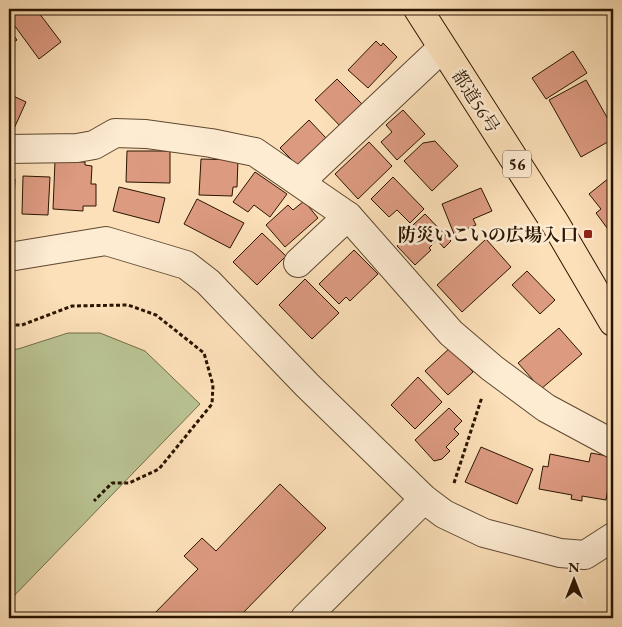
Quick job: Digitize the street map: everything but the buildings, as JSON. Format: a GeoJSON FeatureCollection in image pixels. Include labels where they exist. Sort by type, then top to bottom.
{"type":"FeatureCollection","features":[{"type":"Feature","properties":{"kind":"main road","name":"都道56号"},"geometry":{"type":"LineString","coordinates":[[418,9],[555,223],[613,322]]}},
{"type":"Feature","properties":{"kind":"street"},"geometry":{"type":"LineString","coordinates":[[301,182],[442,48]]}},
{"type":"Feature","properties":{"kind":"street"},"geometry":{"type":"LineString","coordinates":[[9,149],[77,148],[94,145],[115,133],[146,134],[211,143],[255,152],[348,216],[451,333],[492,368],[546,408],[613,444]]}},
{"type":"Feature","properties":{"kind":"street"},"geometry":{"type":"LineString","coordinates":[[298,263],[348,216]]}},
{"type":"Feature","properties":{"kind":"street"},"geometry":{"type":"LineString","coordinates":[[9,257],[106,241],[186,265],[197,271],[434,507],[484,533],[560,553],[584,555],[613,537]]}},
{"type":"Feature","properties":{"kind":"street"},"geometry":{"type":"LineString","coordinates":[[304,618],[434,507]]}},
{"type":"Feature","properties":{"kind":"path"},"geometry":{"type":"LineString","coordinates":[[9,325],[22,325],[72,306],[128,305],[156,315],[204,353],[213,385],[212,404],[159,469],[129,483],[112,483],[94,502]]}},
{"type":"Feature","properties":{"kind":"path"},"geometry":{"type":"LineString","coordinates":[[434,507],[492,368]]}},
{"type":"Feature","properties":{"kind":"green space"},"geometry":{"type":"Polygon","coordinates":[[[68,333],[100,333],[145,351],[200,404],[9,601],[9,349],[18,349],[68,333]]]}},
{"type":"Feature","properties":{"kind":"place","name":"防災いこいの広場入口"},"geometry":{"type":"Point","coordinates":[588,234]}}]}
